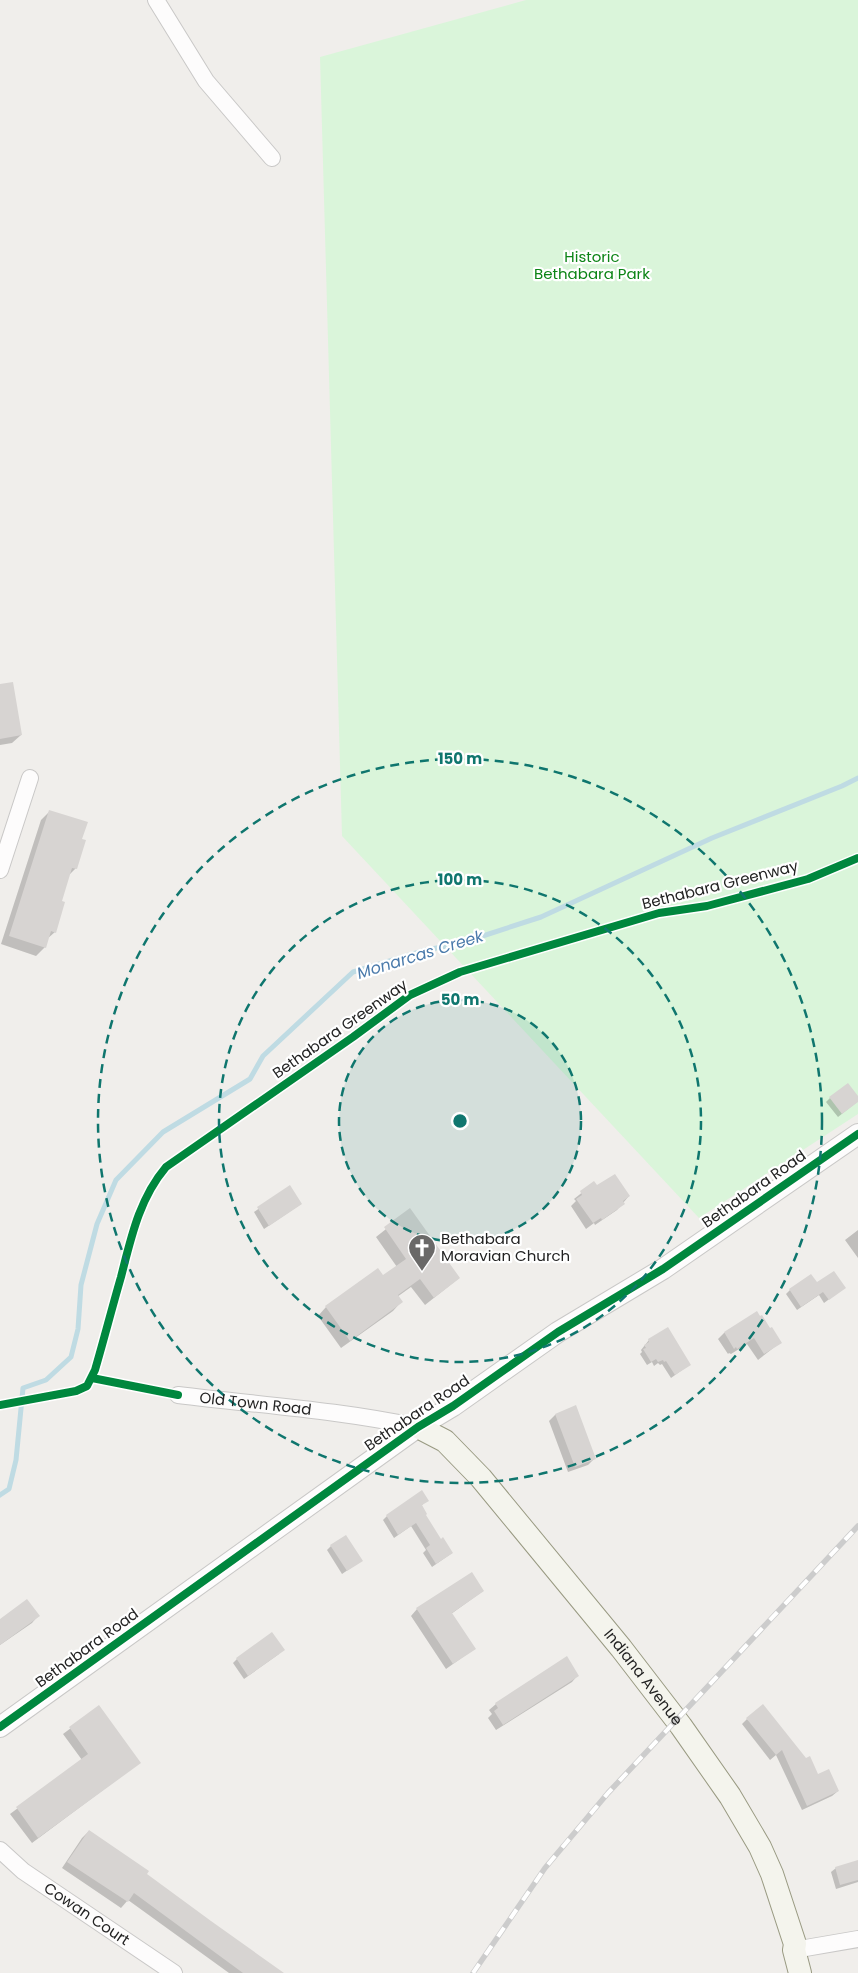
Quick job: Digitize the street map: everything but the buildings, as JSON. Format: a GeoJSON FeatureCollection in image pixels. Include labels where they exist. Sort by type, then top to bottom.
{"type":"FeatureCollection","features":[{"type":"Feature","properties":{"kind":"main road","name":"Indiana Avenue"},"geometry":{"type":"LineString","coordinates":[[418,1427],[445,1441],[481,1478],[621,1648],[681,1726],[730,1796],[760,1847],[772,1874],[794,1944],[800,1973]]}},
{"type":"Feature","properties":{"kind":"street"},"geometry":{"type":"LineString","coordinates":[[156,0],[206,82],[272,158]]}},
{"type":"Feature","properties":{"kind":"street"},"geometry":{"type":"LineString","coordinates":[[0,870],[4,843],[30,778]]}},
{"type":"Feature","properties":{"kind":"street","name":"Bethabara Road"},"geometry":{"type":"LineString","coordinates":[[0,1727],[418,1427],[453,1406],[558,1332],[663,1269],[858,1134]]}},
{"type":"Feature","properties":{"kind":"street","name":"Old Town Road"},"geometry":{"type":"LineString","coordinates":[[178,1395],[381,1419],[418,1427]]}},
{"type":"Feature","properties":{"kind":"street","name":"Cowan Court"},"geometry":{"type":"LineString","coordinates":[[0,1850],[23,1872],[174,1973]]}},
{"type":"Feature","properties":{"kind":"street"},"geometry":{"type":"LineString","coordinates":[[794,1950],[858,1939]]}},
{"type":"Feature","properties":{"kind":"green space","name":"Historic Bethabara Park"},"geometry":{"type":"Polygon","coordinates":[[[526,0],[858,0],[858,1114],[699,1218],[342,836],[320,57],[526,0]]]}},
{"type":"Feature","properties":{"kind":"waterway","name":"Monarcas Creek"},"geometry":{"type":"LineString","coordinates":[[0,1495],[9,1489],[16,1460],[23,1388],[46,1380],[71,1357],[78,1329],[81,1285],[97,1224],[116,1180],[163,1132],[250,1079],[263,1056],[353,972],[426,950],[458,944],[541,917],[712,838],[858,778]]}},
{"type":"Feature","properties":{"kind":"railway"},"geometry":{"type":"LineString","coordinates":[[473,1973],[545,1868],[608,1793],[858,1526]]}},
{"type":"Feature","properties":{"kind":"cycle path","name":"Bethabara Greenway"},"geometry":{"type":"LineString","coordinates":[[0,1405],[76,1391],[87,1386],[95,1370],[137,1219],[149,1192],[166,1167],[410,995],[460,972],[659,913],[707,906],[808,879],[858,858]]}},
{"type":"Feature","properties":{"kind":"cycle path"},"geometry":{"type":"LineString","coordinates":[[0,1727],[418,1427],[453,1406],[558,1332],[663,1269],[858,1134]]}},
{"type":"Feature","properties":{"kind":"cycle path"},"geometry":{"type":"LineString","coordinates":[[92,1378],[178,1395]]}},
{"type":"Feature","properties":{"kind":"place","name":"Bethabara Moravian Church"},"geometry":{"type":"Point","coordinates":[422,1272]}}]}
